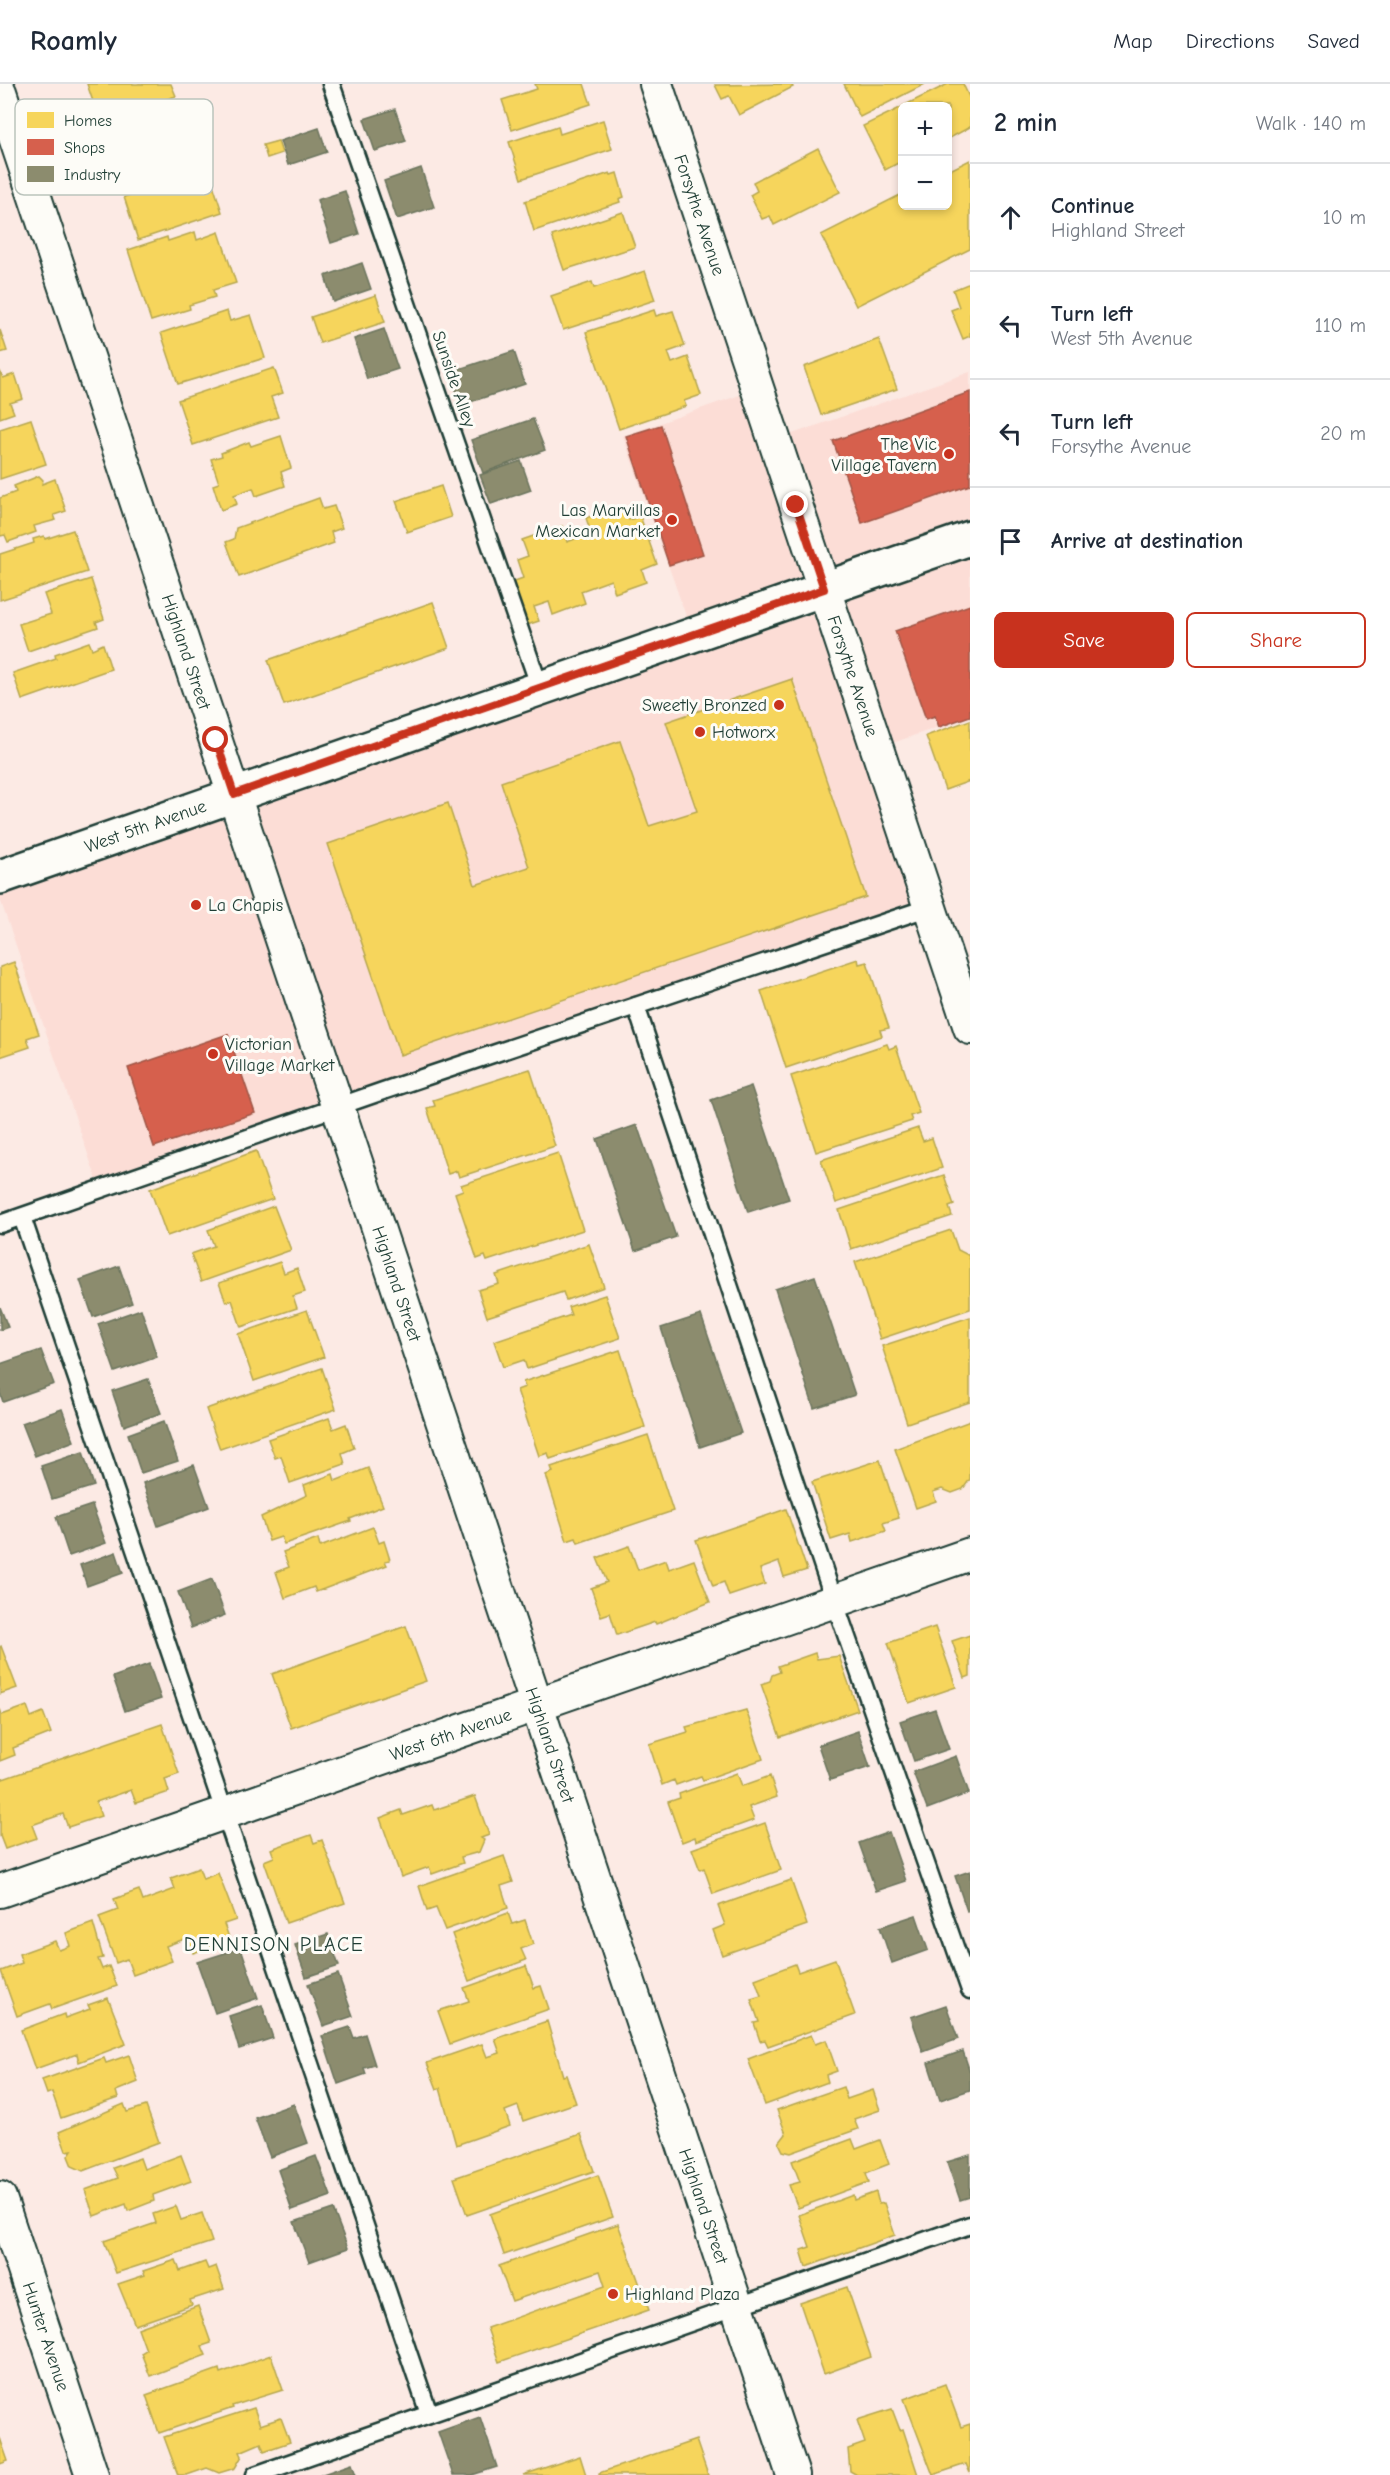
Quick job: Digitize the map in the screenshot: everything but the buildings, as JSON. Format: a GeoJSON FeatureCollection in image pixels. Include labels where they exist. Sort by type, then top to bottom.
{"type":"FeatureCollection","features":[{"type":"Feature","properties":{"kind":"main road","name":"West 5th Avenue"},"geometry":{"type":"LineString","coordinates":[[0,878],[234,794],[970,538]]}},
{"type":"Feature","properties":{"kind":"street","name":"Forsythe Avenue"},"geometry":{"type":"LineString","coordinates":[[656,84],[970,1028]]}},
{"type":"Feature","properties":{"kind":"street","name":"Highland Street"},"geometry":{"type":"LineString","coordinates":[[0,92],[15,137]]}},
{"type":"Feature","properties":{"kind":"street","name":"Highland Street"},"geometry":{"type":"LineString","coordinates":[[34,195],[793,2475]]}},
{"type":"Feature","properties":{"kind":"street","name":"West 6th Avenue"},"geometry":{"type":"LineString","coordinates":[[0,1891],[970,1554]]}},
{"type":"Feature","properties":{"kind":"street","name":"Hunter Avenue"},"geometry":{"type":"LineString","coordinates":[[0,2198],[92,2475]]}},
{"type":"Feature","properties":{"kind":"lane","name":"Sunside Alley"},"geometry":{"type":"LineString","coordinates":[[331,84],[540,688]]}},
{"type":"Feature","properties":{"kind":"lane"},"geometry":{"type":"LineString","coordinates":[[0,1224],[338,1106],[930,907]]}},
{"type":"Feature","properties":{"kind":"lane"},"geometry":{"type":"LineString","coordinates":[[636,1006],[834,1600],[970,1990]]}},
{"type":"Feature","properties":{"kind":"lane"},"geometry":{"type":"LineString","coordinates":[[22,1216],[429,2414]]}},
{"type":"Feature","properties":{"kind":"lane"},"geometry":{"type":"LineString","coordinates":[[255,2475],[970,2225]]}},
{"type":"Feature","properties":{"kind":"shaded area"},"geometry":{"type":"Polygon","coordinates":[[[970,372],[970,716],[881,747],[930,907],[100,1189],[0,899],[0,877],[692,633],[623,436],[757,389],[775,440],[970,372]]]}},
{"type":"Feature","properties":{"kind":"place","name":"The Vic Village Tavern"},"geometry":{"type":"Point","coordinates":[949,454]}},
{"type":"Feature","properties":{"kind":"place","name":"Las Marvillas Mexican Market"},"geometry":{"type":"Point","coordinates":[672,520]}},
{"type":"Feature","properties":{"kind":"place","name":"Sweetly Bronzed"},"geometry":{"type":"Point","coordinates":[779,705]}},
{"type":"Feature","properties":{"kind":"place","name":"Hotworx"},"geometry":{"type":"Point","coordinates":[700,732]}},
{"type":"Feature","properties":{"kind":"place","name":"La Chapis"},"geometry":{"type":"Point","coordinates":[196,905]}},
{"type":"Feature","properties":{"kind":"place","name":"Victorian Village Market"},"geometry":{"type":"Point","coordinates":[213,1054]}},
{"type":"Feature","properties":{"kind":"place","name":"Highland Plaza"},"geometry":{"type":"Point","coordinates":[613,2294]}},
{"type":"Feature","properties":{"kind":"district","name":"DENNISON PLACE"},"geometry":{"type":"Point","coordinates":[274,1944]}},
{"type":"Feature","properties":{"kind":"route"},"geometry":{"type":"LineString","coordinates":[[216,740],[234,794],[824,589],[796,505]]}}]}
